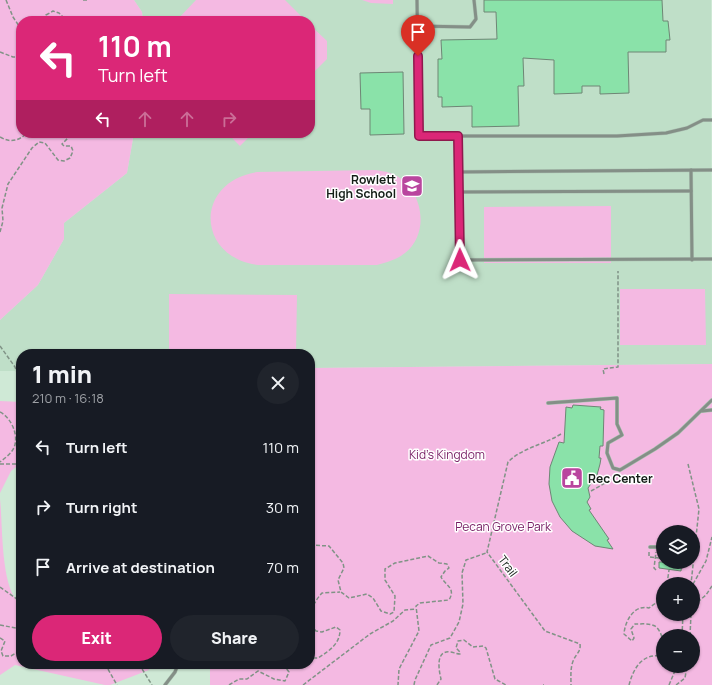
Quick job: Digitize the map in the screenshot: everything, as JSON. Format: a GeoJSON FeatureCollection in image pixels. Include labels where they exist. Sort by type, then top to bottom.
{"type":"FeatureCollection","features":[{"type":"Feature","properties":{"kind":"lane"},"geometry":{"type":"LineString","coordinates":[[417,0],[419,136],[617,136],[666,133],[688,128],[703,120],[712,120]]}},
{"type":"Feature","properties":{"kind":"lane"},"geometry":{"type":"LineString","coordinates":[[417,26],[470,27],[476,18],[474,0]]}},
{"type":"Feature","properties":{"kind":"lane"},"geometry":{"type":"LineString","coordinates":[[458,136],[460,260],[712,259]]}},
{"type":"Feature","properties":{"kind":"lane"},"geometry":{"type":"LineString","coordinates":[[691,170],[692,260]]}},
{"type":"Feature","properties":{"kind":"lane"},"geometry":{"type":"LineString","coordinates":[[458,172],[712,170]]}},
{"type":"Feature","properties":{"kind":"lane"},"geometry":{"type":"LineString","coordinates":[[458,192],[691,191]]}},
{"type":"Feature","properties":{"kind":"lane"},"geometry":{"type":"LineString","coordinates":[[548,403],[617,398],[617,424],[622,435],[608,443],[607,453],[613,468],[620,470],[656,449],[702,411],[712,400]]}},
{"type":"Feature","properties":{"kind":"lane"},"geometry":{"type":"LineString","coordinates":[[702,411],[712,410]]}},
{"type":"Feature","properties":{"kind":"lane"},"geometry":{"type":"LineString","coordinates":[[650,547],[656,547]]}},
{"type":"Feature","properties":{"kind":"lane"},"geometry":{"type":"LineString","coordinates":[[165,685],[176,669]]}},
{"type":"Feature","properties":{"kind":"path"},"geometry":{"type":"LineString","coordinates":[[6,0],[16,22]]}},
{"type":"Feature","properties":{"kind":"path"},"geometry":{"type":"LineString","coordinates":[[83,0],[88,0]]}},
{"type":"Feature","properties":{"kind":"path"},"geometry":{"type":"LineString","coordinates":[[46,16],[53,11],[62,16]]}},
{"type":"Feature","properties":{"kind":"path"},"geometry":{"type":"LineString","coordinates":[[0,52],[16,57]]}},
{"type":"Feature","properties":{"kind":"path"},"geometry":{"type":"LineString","coordinates":[[0,137],[8,141],[19,138]]}},
{"type":"Feature","properties":{"kind":"path"},"geometry":{"type":"LineString","coordinates":[[0,232],[3,221],[2,208],[8,184],[32,148],[39,142],[45,143],[58,160],[64,161],[70,158],[73,151],[71,146],[64,146],[62,144],[68,138]]}},
{"type":"Feature","properties":{"kind":"path"},"geometry":{"type":"LineString","coordinates":[[604,374],[603,369],[618,367],[618,271]]}},
{"type":"Feature","properties":{"kind":"path"},"geometry":{"type":"LineString","coordinates":[[0,346],[16,370]]}},
{"type":"Feature","properties":{"kind":"path"},"geometry":{"type":"LineString","coordinates":[[0,412],[9,419],[14,431],[15,440],[12,451],[0,463]]}},
{"type":"Feature","properties":{"kind":"path","name":"Trail"},"geometry":{"type":"LineString","coordinates":[[561,434],[547,442],[516,454],[508,462],[487,552],[546,631],[580,644],[581,649],[574,659],[571,672],[571,685]]}},
{"type":"Feature","properties":{"kind":"path"},"geometry":{"type":"LineString","coordinates":[[0,463],[16,464]]}},
{"type":"Feature","properties":{"kind":"path"},"geometry":{"type":"LineString","coordinates":[[688,464],[699,509],[697,525]]}},
{"type":"Feature","properties":{"kind":"path"},"geometry":{"type":"LineString","coordinates":[[591,490],[614,478]]}},
{"type":"Feature","properties":{"kind":"path"},"geometry":{"type":"LineString","coordinates":[[696,577],[706,561],[712,537]]}},
{"type":"Feature","properties":{"kind":"path"},"geometry":{"type":"LineString","coordinates":[[315,545],[329,546],[343,563],[344,568],[338,580],[341,592],[349,598],[367,594],[373,598],[381,612],[390,614],[394,612],[395,596],[385,580],[385,568],[395,563],[428,556],[432,557],[439,563],[447,564],[449,568],[441,577],[452,589],[452,594],[449,600],[420,603],[416,606],[419,631],[399,669],[398,685]]}},
{"type":"Feature","properties":{"kind":"path"},"geometry":{"type":"LineString","coordinates":[[650,547],[649,557],[655,558]]}},
{"type":"Feature","properties":{"kind":"path"},"geometry":{"type":"LineString","coordinates":[[656,547],[654,568],[656,570]]}},
{"type":"Feature","properties":{"kind":"path"},"geometry":{"type":"LineString","coordinates":[[414,685],[414,680],[431,645],[450,638],[459,622],[463,604],[462,573],[466,560],[487,552]]}},
{"type":"Feature","properties":{"kind":"path"},"geometry":{"type":"LineString","coordinates":[[668,577],[669,570]]}},
{"type":"Feature","properties":{"kind":"path"},"geometry":{"type":"LineString","coordinates":[[700,601],[706,596],[712,586]]}},
{"type":"Feature","properties":{"kind":"path"},"geometry":{"type":"LineString","coordinates":[[0,587],[16,598]]}},
{"type":"Feature","properties":{"kind":"path"},"geometry":{"type":"LineString","coordinates":[[315,603],[322,593],[341,592]]}},
{"type":"Feature","properties":{"kind":"path"},"geometry":{"type":"LineString","coordinates":[[629,685],[634,669],[647,658],[660,656],[662,652],[663,640],[659,631],[654,626],[648,624],[635,624],[631,629],[634,638],[632,640],[624,634],[625,626],[638,607],[643,606],[650,608],[656,603]]}},
{"type":"Feature","properties":{"kind":"path"},"geometry":{"type":"LineString","coordinates":[[303,685],[370,634],[393,621],[405,610],[416,609]]}},
{"type":"Feature","properties":{"kind":"path"},"geometry":{"type":"LineString","coordinates":[[0,625],[16,628]]}},
{"type":"Feature","properties":{"kind":"path"},"geometry":{"type":"LineString","coordinates":[[315,630],[322,632],[336,627],[340,630],[340,638],[334,646],[318,658],[315,658]]}},
{"type":"Feature","properties":{"kind":"path"},"geometry":{"type":"LineString","coordinates":[[0,638],[5,641],[1,651],[4,656],[11,656],[16,653]]}},
{"type":"Feature","properties":{"kind":"path"},"geometry":{"type":"LineString","coordinates":[[437,685],[441,679],[437,667],[440,659],[444,654],[449,652],[460,654],[456,648],[458,641],[464,640],[473,647],[483,646],[486,648],[496,679],[506,685]]}},
{"type":"Feature","properties":{"kind":"path"},"geometry":{"type":"LineString","coordinates":[[108,669],[117,685]]}},
{"type":"Feature","properties":{"kind":"path"},"geometry":{"type":"LineString","coordinates":[[141,669],[152,685]]}},
{"type":"Feature","properties":{"kind":"path"},"geometry":{"type":"LineString","coordinates":[[229,685],[239,679],[247,679],[258,671],[274,679],[286,681],[289,672],[287,669]]}},
{"type":"Feature","properties":{"kind":"path"},"geometry":{"type":"LineString","coordinates":[[669,685],[674,673]]}},
{"type":"Feature","properties":{"kind":"path"},"geometry":{"type":"LineString","coordinates":[[676,685],[685,678],[686,673]]}},
{"type":"Feature","properties":{"kind":"shaded area","name":"Rowlett High School"},"geometry":{"type":"Polygon","coordinates":[[[134,0],[711,0],[712,364],[315,368],[315,349],[16,349],[16,371],[0,371],[0,320],[38,285],[64,239],[64,223],[127,173],[133,138],[315,138],[315,16],[142,16],[142,12],[134,0]]]}},
{"type":"Feature","properties":{"kind":"green space"},"geometry":{"type":"Polygon","coordinates":[[[0,0],[134,0],[142,12],[142,16],[16,16],[16,138],[133,138],[127,173],[64,223],[64,239],[38,285],[0,320],[0,0]]]}},
{"type":"Feature","properties":{"kind":"green space"},"geometry":{"type":"Polygon","coordinates":[[[196,0],[285,0],[301,16],[181,16],[196,0]]]}},
{"type":"Feature","properties":{"kind":"green space"},"geometry":{"type":"Polygon","coordinates":[[[362,0],[393,0],[393,4],[371,3],[362,0]]]}},
{"type":"Feature","properties":{"kind":"green space"},"geometry":{"type":"Polygon","coordinates":[[[315,30],[327,41],[327,59],[315,71],[315,30]]]}},
{"type":"Feature","properties":{"kind":"green space"},"geometry":{"type":"Polygon","coordinates":[[[232,138],[248,138],[240,146],[232,138]]]}},
{"type":"Feature","properties":{"kind":"green space"},"geometry":{"type":"Polygon","coordinates":[[[375,170],[388,172],[401,179],[410,187],[420,209],[421,221],[419,233],[413,244],[405,253],[391,260],[377,265],[258,265],[238,259],[223,248],[214,235],[211,219],[213,204],[222,190],[236,179],[257,172],[375,170]]]}},
{"type":"Feature","properties":{"kind":"green space"},"geometry":{"type":"Polygon","coordinates":[[[611,206],[611,263],[484,263],[484,207],[611,206]]]}},
{"type":"Feature","properties":{"kind":"green space"},"geometry":{"type":"Polygon","coordinates":[[[620,289],[705,289],[706,345],[620,345],[620,289]]]}},
{"type":"Feature","properties":{"kind":"green space"},"geometry":{"type":"Polygon","coordinates":[[[169,294],[297,295],[296,349],[169,349],[169,294]]]}},
{"type":"Feature","properties":{"kind":"green space","name":"Pecan Grove Park"},"geometry":{"type":"Polygon","coordinates":[[[712,364],[712,685],[210,685],[210,669],[315,669],[315,368],[712,364]]]}},
{"type":"Feature","properties":{"kind":"green space"},"geometry":{"type":"Polygon","coordinates":[[[0,401],[16,402],[16,467],[11,471],[0,493],[0,401]]]}},
{"type":"Feature","properties":{"kind":"green space"},"geometry":{"type":"Polygon","coordinates":[[[0,499],[2,540],[6,572],[9,586],[16,599],[16,665],[0,675],[0,499]]]}},
{"type":"Feature","properties":{"kind":"green space"},"geometry":{"type":"Polygon","coordinates":[[[33,669],[149,669],[110,685],[33,669]]]}},
{"type":"Feature","properties":{"kind":"building"},"geometry":{"type":"Polygon","coordinates":[[[484,0],[662,0],[663,21],[668,21],[670,40],[666,40],[666,52],[628,52],[629,93],[600,94],[600,86],[582,86],[582,93],[554,94],[554,60],[523,58],[524,86],[518,86],[519,126],[472,127],[472,106],[442,107],[442,97],[438,97],[438,59],[442,59],[441,40],[497,39],[496,12],[484,12],[484,0]]]}},
{"type":"Feature","properties":{"kind":"building"},"geometry":{"type":"Polygon","coordinates":[[[403,72],[404,134],[370,135],[370,109],[361,109],[360,73],[403,72]]]}},
{"type":"Feature","properties":{"kind":"building","name":"Rec Center"},"geometry":{"type":"Polygon","coordinates":[[[573,405],[601,407],[600,409],[604,410],[603,446],[600,446],[600,464],[597,475],[588,488],[590,497],[587,502],[591,509],[589,510],[609,539],[607,540],[613,549],[595,546],[572,531],[560,517],[552,501],[549,484],[550,467],[559,442],[564,443],[566,407],[572,408],[573,405]]]}},
{"type":"Feature","properties":{"kind":"building"},"geometry":{"type":"Polygon","coordinates":[[[666,569],[681,569],[681,571],[666,569]]]}},
{"type":"Feature","properties":{"kind":"place","name":"Rowlett High School"},"geometry":{"type":"Point","coordinates":[412,186]}},
{"type":"Feature","properties":{"kind":"place","name":"Rec Center"},"geometry":{"type":"Point","coordinates":[572,478]}},
{"type":"Feature","properties":{"kind":"route"},"geometry":{"type":"LineString","coordinates":[[418,56],[419,136],[458,136],[460,260]]}},
{"type":"Feature","properties":{"kind":"park label","name":"Kid's Kingdom"},"geometry":{"type":"Point","coordinates":[447,454]}}]}
